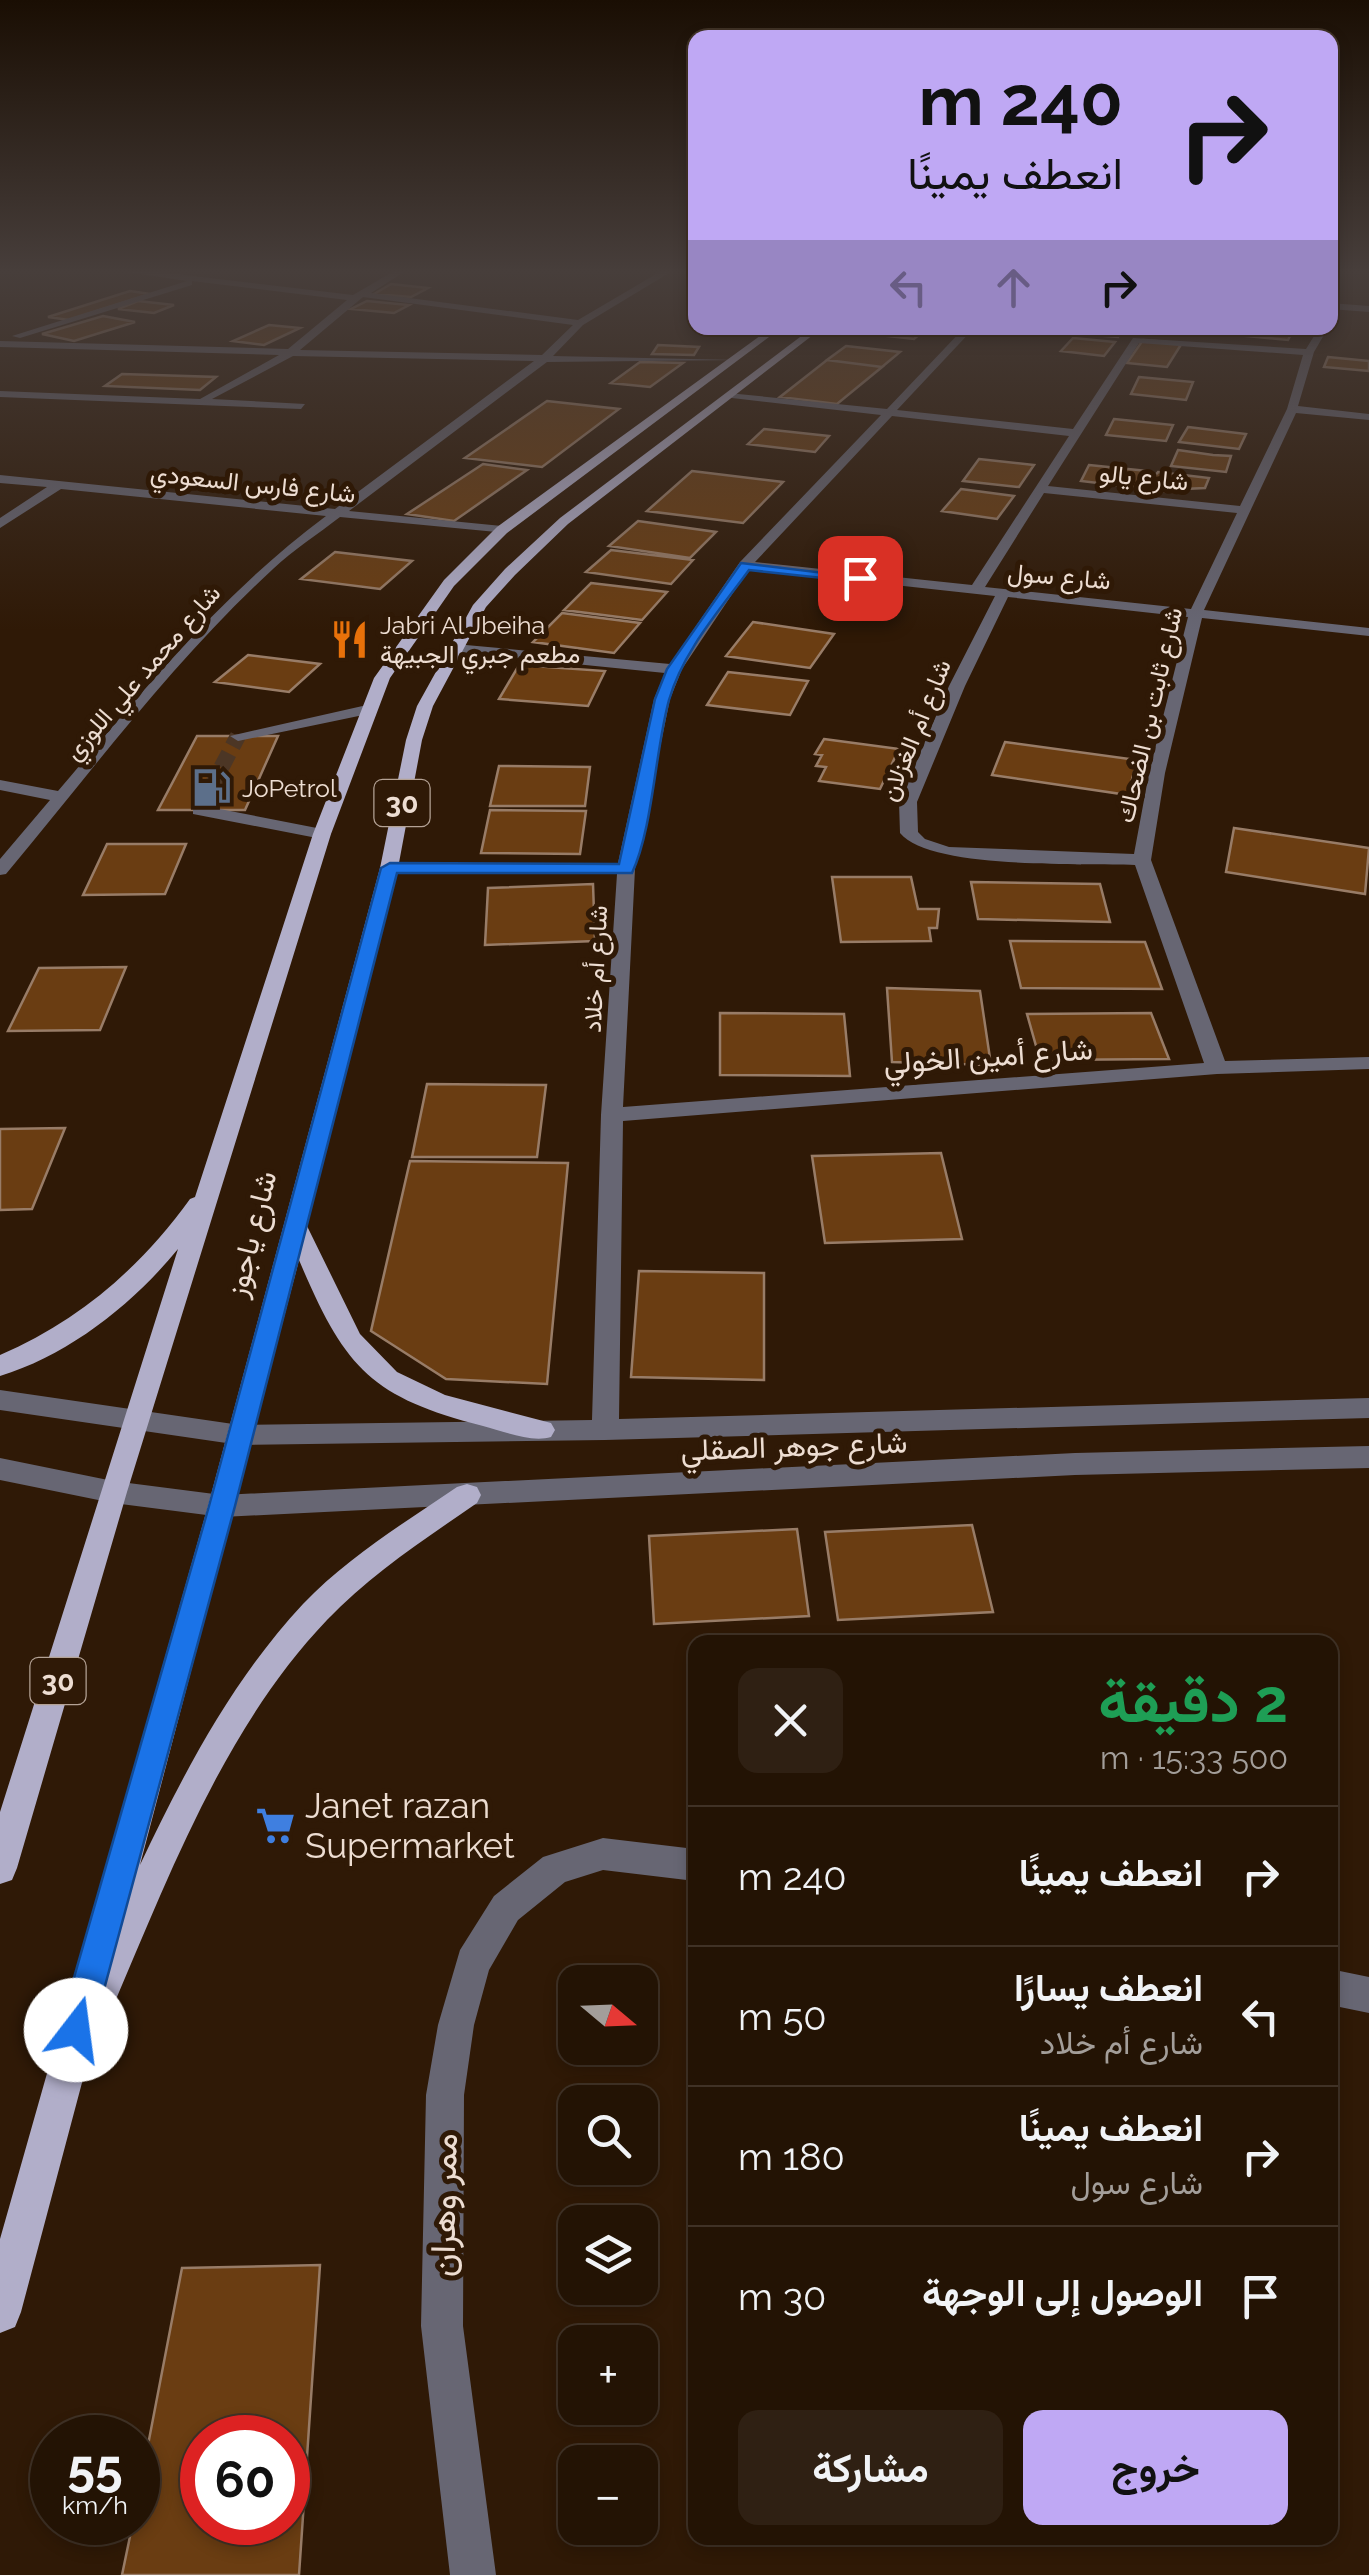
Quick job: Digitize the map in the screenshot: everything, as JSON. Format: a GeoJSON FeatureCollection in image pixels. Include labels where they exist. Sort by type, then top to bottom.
{"type":"FeatureCollection","features":[{"type":"Feature","properties":{"kind":"main road","name":"شارع ياجوز"},"geometry":{"type":"LineString","coordinates":[[0,1868],[113,1492],[322,834],[367,710],[418,623],[449,583],[502,530],[693,390]]}},
{"type":"Feature","properties":{"kind":"main road","name":"شارع ياجوز"},"geometry":{"type":"LineString","coordinates":[[0,2312],[222,1506],[390,868],[414,740],[425,706],[480,605],[537,546],[738,390]]}},
{"type":"Feature","properties":{"kind":"main road"},"geometry":{"type":"LineString","coordinates":[[0,1366],[72,1330],[128,1287],[185,1224],[214,1178]]}},
{"type":"Feature","properties":{"kind":"main road"},"geometry":{"type":"LineString","coordinates":[[294,1223],[351,1341],[387,1379],[450,1406],[541,1430]]}},
{"type":"Feature","properties":{"kind":"main road"},"geometry":{"type":"LineString","coordinates":[[66,2066],[174,1831],[258,1683],[316,1612],[387,1550],[467,1496]]}},
{"type":"Feature","properties":{"kind":"street"},"geometry":{"type":"LineString","coordinates":[[195,401],[226,390]]}},
{"type":"Feature","properties":{"kind":"street","name":"شارع محمد علي اللوزي"},"geometry":{"type":"LineString","coordinates":[[0,870],[209,624],[272,563],[502,390]]}},
{"type":"Feature","properties":{"kind":"street","name":"شارع أم خلاد"},"geometry":{"type":"LineString","coordinates":[[605,1430],[612,1114],[626,869],[646,763],[674,669],[716,602],[910,390]]}},
{"type":"Feature","properties":{"kind":"street","name":"شارع يالو"},"geometry":{"type":"LineString","coordinates":[[975,591],[1104,390]]}},
{"type":"Feature","properties":{"kind":"street","name":"شارع ثابت بن الضحاك"},"geometry":{"type":"LineString","coordinates":[[1217,1068],[1142,860],[1157,773],[1196,612],[1298,390]]}},
{"type":"Feature","properties":{"kind":"street"},"geometry":{"type":"LineString","coordinates":[[0,394],[301,406]]}},
{"type":"Feature","properties":{"kind":"street"},"geometry":{"type":"LineString","coordinates":[[732,395],[1076,433]]}},
{"type":"Feature","properties":{"kind":"street"},"geometry":{"type":"LineString","coordinates":[[1292,409],[1369,417]]}},
{"type":"Feature","properties":{"kind":"street","name":"شارع فارس السعودي"},"geometry":{"type":"LineString","coordinates":[[0,479],[502,530]]}},
{"type":"Feature","properties":{"kind":"street"},"geometry":{"type":"LineString","coordinates":[[0,524],[59,485]]}},
{"type":"Feature","properties":{"kind":"street","name":"شارع يالو"},"geometry":{"type":"LineString","coordinates":[[1041,488],[1243,510]]}},
{"type":"Feature","properties":{"kind":"street","name":"شارع سول"},"geometry":{"type":"LineString","coordinates":[[746,566],[1369,632]]}},
{"type":"Feature","properties":{"kind":"street","name":"شارع أم الغزلان"},"geometry":{"type":"LineString","coordinates":[[1003,594],[957,686],[908,802],[909,833],[919,843],[948,852],[1142,860]]}},
{"type":"Feature","properties":{"kind":"street"},"geometry":{"type":"LineString","coordinates":[[455,648],[674,669]]}},
{"type":"Feature","properties":{"kind":"street"},"geometry":{"type":"LineString","coordinates":[[238,736],[367,710]]}},
{"type":"Feature","properties":{"kind":"street"},"geometry":{"type":"LineString","coordinates":[[0,784],[64,797]]}},
{"type":"Feature","properties":{"kind":"street"},"geometry":{"type":"LineString","coordinates":[[199,810],[322,834]]}},
{"type":"Feature","properties":{"kind":"street"},"geometry":{"type":"LineString","coordinates":[[390,868],[626,869]]}},
{"type":"Feature","properties":{"kind":"street","name":"شارع أمين الخولي"},"geometry":{"type":"LineString","coordinates":[[612,1114],[1217,1068],[1369,1064]]}},
{"type":"Feature","properties":{"kind":"street","name":"شارع جوهر الصقلي"},"geometry":{"type":"LineString","coordinates":[[0,1400],[240,1434],[605,1430],[1369,1408]]}},
{"type":"Feature","properties":{"kind":"street","name":"شارع جوهر الصقلي"},"geometry":{"type":"LineString","coordinates":[[0,1469],[113,1492],[222,1506],[1075,1464],[1369,1456]]}},
{"type":"Feature","properties":{"kind":"street","name":"ممر وهران"},"geometry":{"type":"LineString","coordinates":[[473,2575],[442,2326],[445,2095],[456,2025],[473,1963],[506,1908],[555,1869],[604,1854],[688,1864]]}},
{"type":"Feature","properties":{"kind":"street"},"geometry":{"type":"LineString","coordinates":[[1338,1989],[1369,1995]]}},
{"type":"Feature","properties":{"kind":"building"},"geometry":{"type":"Polygon","coordinates":[[[789,390],[854,390],[837,404],[780,397],[789,390]]]}},
{"type":"Feature","properties":{"kind":"building"},"geometry":{"type":"Polygon","coordinates":[[[1133,390],[1190,390],[1186,400],[1131,394],[1133,390]]]}},
{"type":"Feature","properties":{"kind":"building"},"geometry":{"type":"Polygon","coordinates":[[[547,401],[619,409],[542,467],[465,458],[547,401]]]}},
{"type":"Feature","properties":{"kind":"building"},"geometry":{"type":"Polygon","coordinates":[[[1114,419],[1173,425],[1166,441],[1106,435],[1114,419]]]}},
{"type":"Feature","properties":{"kind":"building"},"geometry":{"type":"Polygon","coordinates":[[[1188,427],[1246,434],[1239,449],[1179,442],[1188,427]]]}},
{"type":"Feature","properties":{"kind":"building"},"geometry":{"type":"Polygon","coordinates":[[[764,429],[829,436],[815,452],[748,444],[764,429]]]}},
{"type":"Feature","properties":{"kind":"building"},"geometry":{"type":"Polygon","coordinates":[[[1178,450],[1231,456],[1226,472],[1171,466],[1178,450]]]}},
{"type":"Feature","properties":{"kind":"building"},"geometry":{"type":"Polygon","coordinates":[[[979,459],[1034,465],[1019,487],[963,481],[979,459]]]}},
{"type":"Feature","properties":{"kind":"building"},"geometry":{"type":"Polygon","coordinates":[[[483,464],[527,470],[454,521],[407,514],[483,464]]]}},
{"type":"Feature","properties":{"kind":"building"},"geometry":{"type":"Polygon","coordinates":[[[1089,465],[1148,471],[1140,488],[1081,481],[1089,465]]]}},
{"type":"Feature","properties":{"kind":"building"},"geometry":{"type":"Polygon","coordinates":[[[692,471],[783,482],[743,523],[647,511],[692,471]]]}},
{"type":"Feature","properties":{"kind":"building"},"geometry":{"type":"Polygon","coordinates":[[[1158,472],[1209,478],[1205,488],[1184,489],[1182,493],[1144,489],[1158,472]]]}},
{"type":"Feature","properties":{"kind":"building"},"geometry":{"type":"Polygon","coordinates":[[[961,489],[1014,496],[997,519],[942,511],[961,489]]]}},
{"type":"Feature","properties":{"kind":"building"},"geometry":{"type":"Polygon","coordinates":[[[638,521],[716,532],[690,558],[609,546],[638,521]]]}},
{"type":"Feature","properties":{"kind":"building"},"geometry":{"type":"Polygon","coordinates":[[[611,550],[693,560],[671,584],[586,572],[611,550]]]}},
{"type":"Feature","properties":{"kind":"building"},"geometry":{"type":"Polygon","coordinates":[[[335,552],[412,561],[380,589],[301,579],[335,552]]]}},
{"type":"Feature","properties":{"kind":"building"},"geometry":{"type":"Polygon","coordinates":[[[591,583],[667,592],[642,620],[564,610],[591,583]]]}},
{"type":"Feature","properties":{"kind":"building"},"geometry":{"type":"Polygon","coordinates":[[[562,613],[640,623],[614,653],[533,642],[562,613]]]}},
{"type":"Feature","properties":{"kind":"building"},"geometry":{"type":"Polygon","coordinates":[[[753,622],[834,634],[810,668],[726,656],[753,622]]]}},
{"type":"Feature","properties":{"kind":"building"},"geometry":{"type":"Polygon","coordinates":[[[248,655],[320,664],[289,692],[215,682],[248,655]]]}},
{"type":"Feature","properties":{"kind":"building"},"geometry":{"type":"Polygon","coordinates":[[[519,665],[605,671],[588,706],[499,699],[519,665]]]}},
{"type":"Feature","properties":{"kind":"building"},"geometry":{"type":"Polygon","coordinates":[[[728,672],[808,681],[790,715],[707,705],[728,672]]]}},
{"type":"Feature","properties":{"kind":"building","name":"JoPetrol"},"geometry":{"type":"Polygon","coordinates":[[[197,736],[278,736],[245,810],[158,810],[197,736]]]}},
{"type":"Feature","properties":{"kind":"building"},"geometry":{"type":"Polygon","coordinates":[[[824,739],[899,749],[880,789],[819,781],[826,767],[816,766],[822,755],[815,754],[824,739]]]}},
{"type":"Feature","properties":{"kind":"building"},"geometry":{"type":"Polygon","coordinates":[[[1005,742],[1137,760],[1128,795],[992,775],[1005,742]]]}},
{"type":"Feature","properties":{"kind":"building"},"geometry":{"type":"Polygon","coordinates":[[[499,766],[590,767],[585,806],[490,806],[499,766]]]}},
{"type":"Feature","properties":{"kind":"building"},"geometry":{"type":"Polygon","coordinates":[[[490,810],[586,811],[580,854],[481,853],[490,810]]]}},
{"type":"Feature","properties":{"kind":"building"},"geometry":{"type":"Polygon","coordinates":[[[1234,828],[1369,848],[1365,894],[1226,872],[1234,828]]]}},
{"type":"Feature","properties":{"kind":"building"},"geometry":{"type":"Polygon","coordinates":[[[107,844],[186,844],[165,894],[83,895],[107,844]]]}},
{"type":"Feature","properties":{"kind":"building"},"geometry":{"type":"Polygon","coordinates":[[[832,877],[911,877],[918,909],[939,909],[937,928],[929,928],[931,941],[841,942],[832,877]]]}},
{"type":"Feature","properties":{"kind":"building"},"geometry":{"type":"Polygon","coordinates":[[[971,882],[1100,884],[1110,922],[978,919],[971,882]]]}},
{"type":"Feature","properties":{"kind":"building"},"geometry":{"type":"Polygon","coordinates":[[[593,884],[595,941],[485,945],[488,888],[593,884]]]}},
{"type":"Feature","properties":{"kind":"building"},"geometry":{"type":"Polygon","coordinates":[[[1010,941],[1145,942],[1162,989],[1021,988],[1010,941]]]}},
{"type":"Feature","properties":{"kind":"building"},"geometry":{"type":"Polygon","coordinates":[[[126,967],[100,1030],[8,1031],[39,968],[126,967]]]}},
{"type":"Feature","properties":{"kind":"building"},"geometry":{"type":"Polygon","coordinates":[[[887,988],[980,991],[991,1065],[892,1062],[887,988]]]}},
{"type":"Feature","properties":{"kind":"building"},"geometry":{"type":"Polygon","coordinates":[[[720,1013],[844,1014],[850,1076],[720,1075],[720,1013]]]}},
{"type":"Feature","properties":{"kind":"building"},"geometry":{"type":"Polygon","coordinates":[[[1151,1013],[1169,1059],[1040,1060],[1027,1014],[1151,1013]]]}},
{"type":"Feature","properties":{"kind":"building"},"geometry":{"type":"Polygon","coordinates":[[[427,1084],[546,1085],[537,1157],[412,1157],[427,1084]]]}},
{"type":"Feature","properties":{"kind":"building"},"geometry":{"type":"Polygon","coordinates":[[[65,1128],[32,1209],[0,1210],[0,1129],[65,1128]]]}},
{"type":"Feature","properties":{"kind":"building"},"geometry":{"type":"Polygon","coordinates":[[[941,1153],[962,1239],[825,1243],[812,1156],[941,1153]]]}},
{"type":"Feature","properties":{"kind":"building"},"geometry":{"type":"Polygon","coordinates":[[[410,1161],[568,1163],[547,1384],[446,1379],[371,1331],[410,1161]]]}},
{"type":"Feature","properties":{"kind":"building"},"geometry":{"type":"Polygon","coordinates":[[[639,1271],[764,1273],[764,1380],[631,1377],[639,1271]]]}},
{"type":"Feature","properties":{"kind":"building"},"geometry":{"type":"Polygon","coordinates":[[[972,1525],[993,1612],[838,1620],[825,1532],[972,1525]]]}},
{"type":"Feature","properties":{"kind":"building"},"geometry":{"type":"Polygon","coordinates":[[[797,1529],[809,1616],[654,1624],[649,1536],[797,1529]]]}},
{"type":"Feature","properties":{"kind":"building"},"geometry":{"type":"Polygon","coordinates":[[[320,2265],[310,2415],[180,2415],[180,2545],[301,2545],[299,2575],[122,2575],[128,2545],[160,2545],[160,2415],[154,2415],[182,2268],[320,2265]]]}},
{"type":"Feature","properties":{"kind":"tunnel"},"geometry":{"type":"LineString","coordinates":[[199,810],[238,736]]}},
{"type":"Feature","properties":{"kind":"place","name":"Jabri Al Jbeiha مطعم جبري الجبيهة"},"geometry":{"type":"Point","coordinates":[350,639]}},
{"type":"Feature","properties":{"kind":"place","name":"JoPetrol"},"geometry":{"type":"Point","coordinates":[212,788]}},
{"type":"Feature","properties":{"kind":"place","name":"Janet razan Supermarket"},"geometry":{"type":"Point","coordinates":[275,1825]}},
{"type":"Feature","properties":{"kind":"route"},"geometry":{"type":"LineString","coordinates":[[76,2030],[222,1506],[390,868],[626,869],[662,699],[674,669],[716,602],[746,566],[860,578]]}}]}
